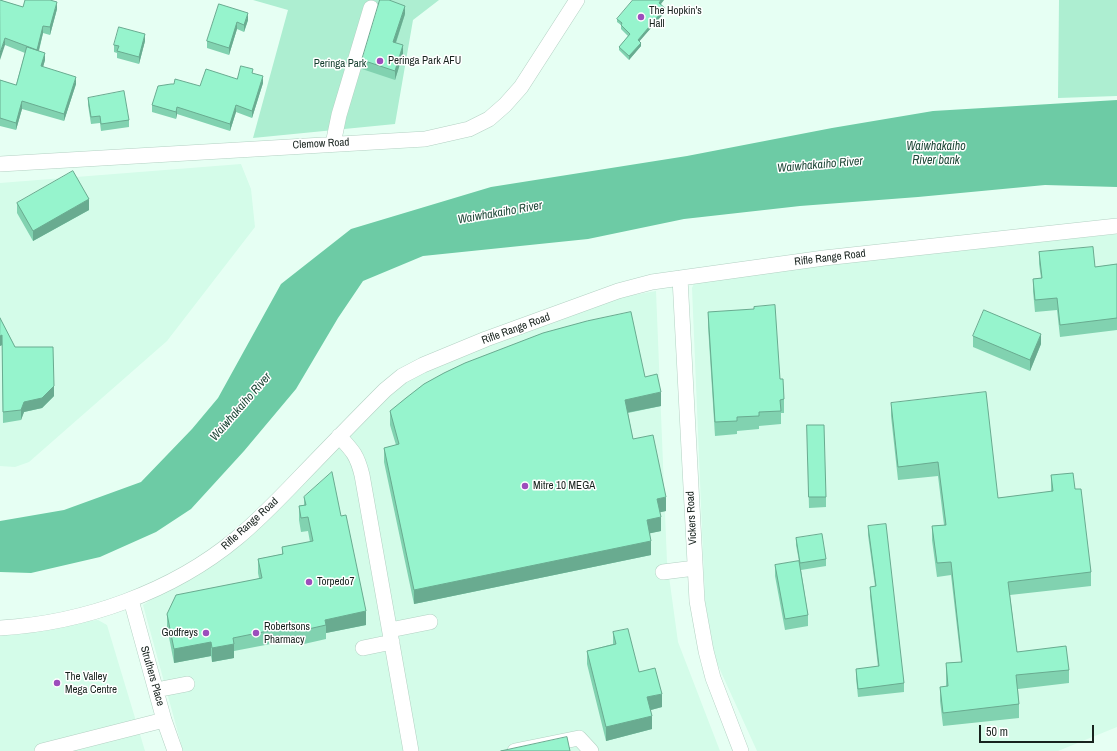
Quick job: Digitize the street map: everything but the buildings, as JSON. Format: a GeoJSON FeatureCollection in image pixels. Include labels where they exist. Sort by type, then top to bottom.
{"type":"FeatureCollection","features":[{"type":"Feature","properties":{"kind":"street","name":"Clemow Road"},"geometry":{"type":"LineString","coordinates":[[0,164],[425,138],[469,129],[489,119],[505,105],[521,87],[577,0]]}},
{"type":"Feature","properties":{"kind":"street"},"geometry":{"type":"LineString","coordinates":[[333,144],[339,115],[371,8]]}},
{"type":"Feature","properties":{"kind":"street","name":"Rifle Range Road"},"geometry":{"type":"LineString","coordinates":[[0,628],[21,627],[93,613],[131,600],[175,580],[236,539],[260,518],[385,390],[402,376],[423,365],[486,339],[618,291],[652,282],[824,258],[1117,226]]}},
{"type":"Feature","properties":{"kind":"street","name":"Vickers Road"},"geometry":{"type":"LineString","coordinates":[[680,278],[697,601],[706,651],[713,678],[741,751]]}},
{"type":"Feature","properties":{"kind":"street"},"geometry":{"type":"LineString","coordinates":[[339,436],[358,459],[362,475],[411,751]]}},
{"type":"Feature","properties":{"kind":"street"},"geometry":{"type":"LineString","coordinates":[[663,572],[695,568]]}},
{"type":"Feature","properties":{"kind":"street","name":"Struthers Place"},"geometry":{"type":"LineString","coordinates":[[131,600],[174,751]]}},
{"type":"Feature","properties":{"kind":"street"},"geometry":{"type":"LineString","coordinates":[[363,648],[430,622]]}},
{"type":"Feature","properties":{"kind":"street"},"geometry":{"type":"LineString","coordinates":[[156,690],[187,684]]}},
{"type":"Feature","properties":{"kind":"street"},"geometry":{"type":"LineString","coordinates":[[42,751],[164,720]]}},
{"type":"Feature","properties":{"kind":"street"},"geometry":{"type":"LineString","coordinates":[[515,751],[579,738],[591,751]]}},
{"type":"Feature","properties":{"kind":"shaded area"},"geometry":{"type":"Polygon","coordinates":[[[241,164],[251,189],[255,227],[167,341],[29,462],[15,467],[0,466],[0,183],[241,164]]]}},
{"type":"Feature","properties":{"kind":"shaded area"},"geometry":{"type":"Polygon","coordinates":[[[1117,234],[1117,727],[1058,751],[757,751],[716,661],[705,602],[692,288],[698,275],[1117,234]]]}},
{"type":"Feature","properties":{"kind":"shaded area"},"geometry":{"type":"Polygon","coordinates":[[[656,291],[667,562],[678,642],[720,751],[183,751],[143,605],[243,539],[349,426],[418,371],[577,305],[656,291]]]}},
{"type":"Feature","properties":{"kind":"shaded area","name":"The Valley Mega Centre"},"geometry":{"type":"Polygon","coordinates":[[[98,620],[107,625],[145,751],[0,751],[0,630],[98,620]]]}},
{"type":"Feature","properties":{"kind":"green space","name":"Peringa Park"},"geometry":{"type":"Polygon","coordinates":[[[253,0],[439,0],[413,20],[395,124],[253,138],[288,10],[253,0]]]}},
{"type":"Feature","properties":{"kind":"green space"},"geometry":{"type":"Polygon","coordinates":[[[1059,0],[1117,0],[1117,96],[1058,98],[1059,0]]]}},
{"type":"Feature","properties":{"kind":"water","name":"Waiwhakaiho River bank"},"geometry":{"type":"Polygon","coordinates":[[[1117,100],[1117,187],[1045,185],[800,206],[684,219],[588,239],[423,256],[363,281],[338,318],[296,389],[244,451],[191,509],[156,532],[100,557],[31,573],[0,572],[0,521],[64,510],[141,482],[192,429],[218,398],[281,284],[351,229],[491,187],[687,156],[832,128],[933,111],[1117,100]]]}},
{"type":"Feature","properties":{"kind":"place","name":"The Hopkin's Hall"},"geometry":{"type":"Point","coordinates":[641,17]}},
{"type":"Feature","properties":{"kind":"place","name":"Peringa Park AFU"},"geometry":{"type":"Point","coordinates":[380,61]}},
{"type":"Feature","properties":{"kind":"place","name":"Mitre 10 MEGA"},"geometry":{"type":"Point","coordinates":[525,486]}},
{"type":"Feature","properties":{"kind":"place","name":"Torpedo7"},"geometry":{"type":"Point","coordinates":[309,582]}},
{"type":"Feature","properties":{"kind":"place","name":"Godfreys"},"geometry":{"type":"Point","coordinates":[206,633]}},
{"type":"Feature","properties":{"kind":"place","name":"Robertsons Pharmacy"},"geometry":{"type":"Point","coordinates":[256,633]}},
{"type":"Feature","properties":{"kind":"place","name":"The Valley Mega Centre"},"geometry":{"type":"Point","coordinates":[57,683]}},
{"type":"Feature","properties":{"kind":"water label","name":"Waiwhakaiho River"},"geometry":{"type":"Point","coordinates":[820,165]}},
{"type":"Feature","properties":{"kind":"water label","name":"Waiwhakaiho River"},"geometry":{"type":"Point","coordinates":[500,213]}},
{"type":"Feature","properties":{"kind":"water label","name":"Waiwhakaiho River"},"geometry":{"type":"Point","coordinates":[241,407]}}]}
